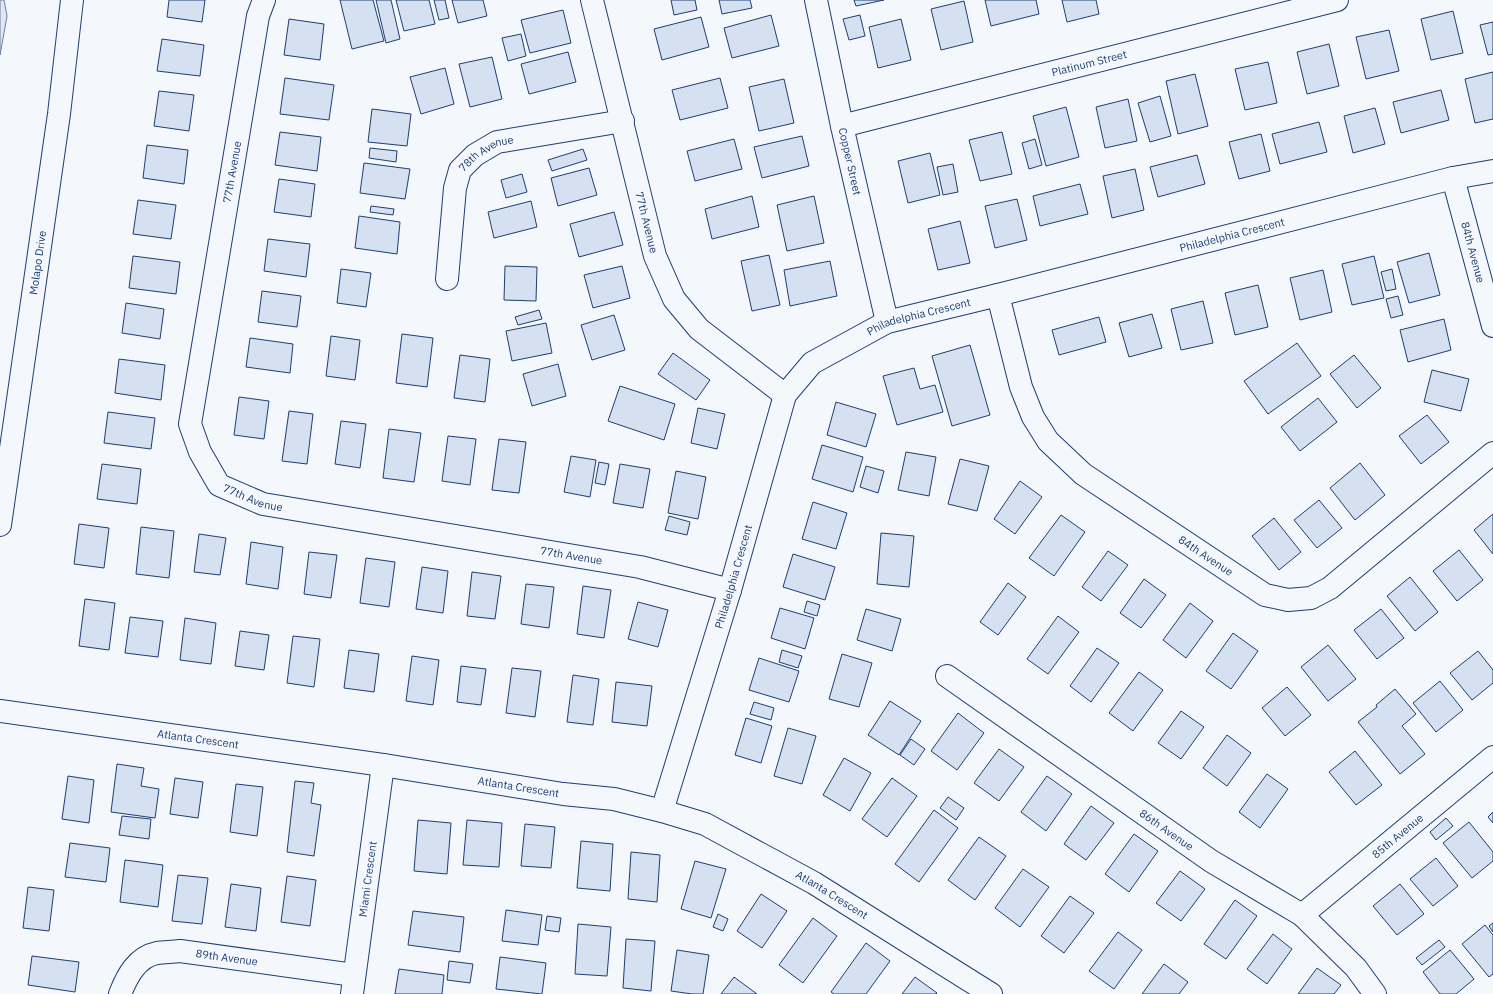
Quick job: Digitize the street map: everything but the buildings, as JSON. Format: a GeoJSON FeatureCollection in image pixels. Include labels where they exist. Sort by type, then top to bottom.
{"type":"FeatureCollection","features":[{"type":"Feature","properties":{"kind":"street","name":"Molapo Drive"},"geometry":{"type":"LineString","coordinates":[[0,525],[59,114],[72,0]]}},
{"type":"Feature","properties":{"kind":"street","name":"77th Avenue"},"geometry":{"type":"LineString","coordinates":[[264,0],[258,16],[190,424],[200,452],[220,485],[263,504],[640,567],[730,590]]}},
{"type":"Feature","properties":{"kind":"street","name":"77th Avenue"},"geometry":{"type":"LineString","coordinates":[[592,0],[655,256],[674,299],[699,329],[785,396]]}},
{"type":"Feature","properties":{"kind":"street","name":"Copper Street"},"geometry":{"type":"LineString","coordinates":[[816,0],[842,126],[887,322]]}},
{"type":"Feature","properties":{"kind":"street","name":"Platinum Street"},"geometry":{"type":"LineString","coordinates":[[842,126],[1337,0]]}},
{"type":"Feature","properties":{"kind":"street","name":"78th Avenue"},"geometry":{"type":"LineString","coordinates":[[447,279],[455,188],[460,170],[475,154],[497,142],[622,121]]}},
{"type":"Feature","properties":{"kind":"street","name":"Philadelphia Crescent"},"geometry":{"type":"LineString","coordinates":[[662,811],[730,590],[785,396],[812,362],[887,322],[998,295],[1453,178],[1493,171]]}},
{"type":"Feature","properties":{"kind":"street","name":"84th Avenue"},"geometry":{"type":"LineString","coordinates":[[1453,178],[1493,326]]}},
{"type":"Feature","properties":{"kind":"street","name":"84th Avenue"},"geometry":{"type":"LineString","coordinates":[[998,295],[1021,387],[1033,417],[1048,441],[1083,474],[1265,595],[1288,600],[1311,598],[1330,588],[1493,453]]}},
{"type":"Feature","properties":{"kind":"street","name":"86th Avenue"},"geometry":{"type":"LineString","coordinates":[[947,676],[1212,861],[1302,915],[1356,968],[1375,994]]}},
{"type":"Feature","properties":{"kind":"street","name":"Atlanta Crescent"},"geometry":{"type":"LineString","coordinates":[[0,711],[383,765],[563,794],[614,799],[662,811],[705,824],[814,883],[991,994]]}},
{"type":"Feature","properties":{"kind":"street","name":"85th Avenue"},"geometry":{"type":"LineString","coordinates":[[1302,915],[1493,757]]}},
{"type":"Feature","properties":{"kind":"street","name":"Miami Crescent"},"geometry":{"type":"LineString","coordinates":[[353,984],[383,765]]}},
{"type":"Feature","properties":{"kind":"street","name":"89th Avenue"},"geometry":{"type":"LineString","coordinates":[[120,994],[126,978],[140,961],[156,953],[180,952],[353,984]]}},
{"type":"Feature","properties":{"kind":"shaded area"},"geometry":{"type":"Polygon","coordinates":[[[0,0],[4,0],[7,16],[0,55],[0,0]]]}}]}
